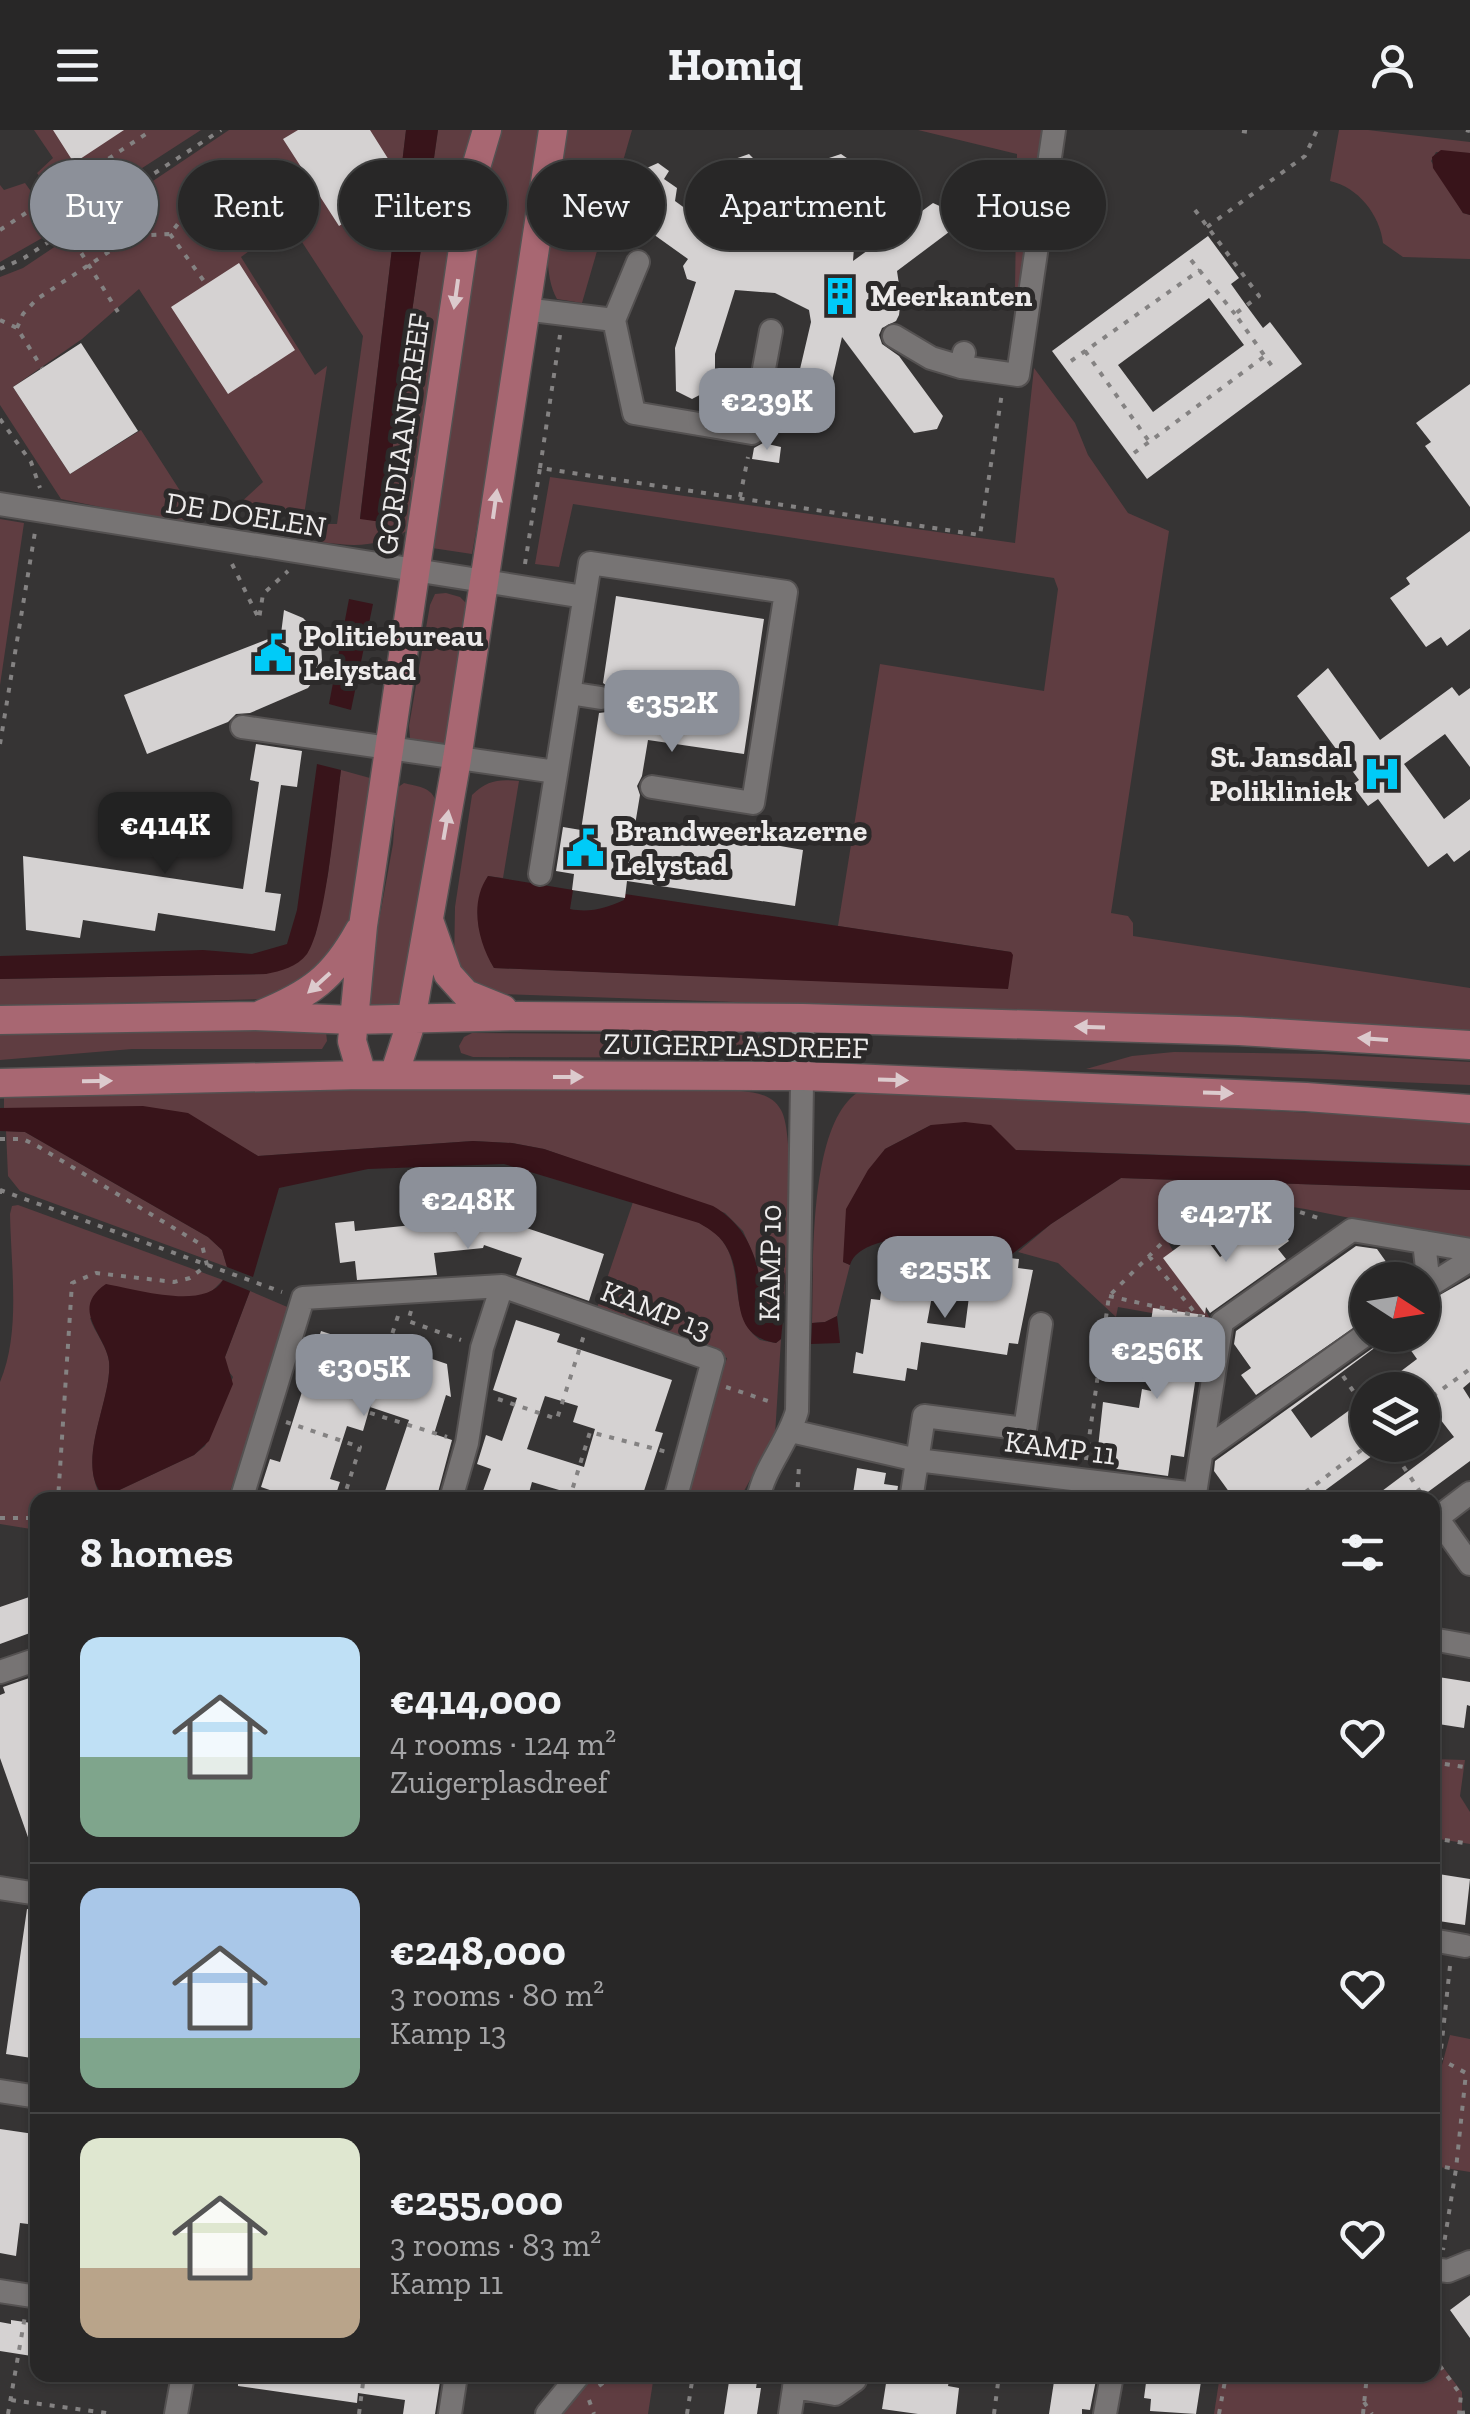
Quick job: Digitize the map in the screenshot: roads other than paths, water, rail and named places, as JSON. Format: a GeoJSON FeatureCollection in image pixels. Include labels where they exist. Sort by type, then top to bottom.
{"type":"FeatureCollection","features":[{"type":"Feature","properties":{"kind":"main road","name":"GORDIAANDREEF"},"geometry":{"type":"LineString","coordinates":[[362,1074],[352,1041],[363,926],[474,174],[487,130]]}},
{"type":"Feature","properties":{"kind":"main road"},"geometry":{"type":"LineString","coordinates":[[394,1075],[411,1018],[458,759],[553,130]]}},
{"type":"Feature","properties":{"kind":"main road"},"geometry":{"type":"LineString","coordinates":[[430,922],[448,974],[466,994],[518,1016]]}},
{"type":"Feature","properties":{"kind":"main road","name":"GORDIAANDREEF"},"geometry":{"type":"LineString","coordinates":[[256,1016],[304,996],[322,982],[339,965],[363,926]]}},
{"type":"Feature","properties":{"kind":"main road","name":"ZUIGERPLASDREEF"},"geometry":{"type":"LineString","coordinates":[[0,1020],[256,1016],[353,1020],[518,1016],[804,1018],[1239,1031],[1470,1046]]}},
{"type":"Feature","properties":{"kind":"main road","name":"ZUIGERPLASDREEF"},"geometry":{"type":"LineString","coordinates":[[0,1084],[362,1074],[804,1076],[1306,1097],[1470,1108]]}},
{"type":"Feature","properties":{"kind":"street"},"geometry":{"type":"LineString","coordinates":[[894,336],[931,358],[963,360],[1018,375],[1054,130]]}},
{"type":"Feature","properties":{"kind":"street"},"geometry":{"type":"LineString","coordinates":[[638,262],[614,320],[634,413],[752,433],[771,331]]}},
{"type":"Feature","properties":{"kind":"street"},"geometry":{"type":"LineString","coordinates":[[524,309],[614,320]]}},
{"type":"Feature","properties":{"kind":"street","name":"DE DOELEN"},"geometry":{"type":"LineString","coordinates":[[0,504],[484,582]]}},
{"type":"Feature","properties":{"kind":"street"},"geometry":{"type":"LineString","coordinates":[[540,874],[590,563],[786,592],[754,803],[652,787]]}},
{"type":"Feature","properties":{"kind":"street"},"geometry":{"type":"LineString","coordinates":[[484,582],[584,597]]}},
{"type":"Feature","properties":{"kind":"street"},"geometry":{"type":"LineString","coordinates":[[569,694],[601,698]]}},
{"type":"Feature","properties":{"kind":"street"},"geometry":{"type":"LineString","coordinates":[[242,727],[556,772]]}},
{"type":"Feature","properties":{"kind":"street","name":"KAMP 10"},"geometry":{"type":"LineString","coordinates":[[796,1425],[804,1018]]}},
{"type":"Feature","properties":{"kind":"street"},"geometry":{"type":"LineString","coordinates":[[1196,1492],[1222,1322],[1352,1230],[1470,1250]]}},
{"type":"Feature","properties":{"kind":"street"},"geometry":{"type":"LineString","coordinates":[[1424,1242],[1425,1262]]}},
{"type":"Feature","properties":{"kind":"street"},"geometry":{"type":"LineString","coordinates":[[1440,1279],[1470,1260]]}},
{"type":"Feature","properties":{"kind":"street"},"geometry":{"type":"LineString","coordinates":[[454,1492],[482,1348],[502,1286]]}},
{"type":"Feature","properties":{"kind":"street","name":"KAMP 13"},"geometry":{"type":"LineString","coordinates":[[244,1492],[303,1298],[502,1286],[713,1360],[677,1492]]}},
{"type":"Feature","properties":{"kind":"street","name":"KAMP 11"},"geometry":{"type":"LineString","coordinates":[[912,1492],[924,1416],[1025,1429],[1041,1324]]}},
{"type":"Feature","properties":{"kind":"street"},"geometry":{"type":"LineString","coordinates":[[1202,1451],[1350,1346]]}},
{"type":"Feature","properties":{"kind":"street"},"geometry":{"type":"LineString","coordinates":[[759,1492],[762,1478],[796,1425]]}},
{"type":"Feature","properties":{"kind":"street","name":"KAMP 11"},"geometry":{"type":"LineString","coordinates":[[796,1425],[917,1460],[1160,1492]]}},
{"type":"Feature","properties":{"kind":"street"},"geometry":{"type":"LineString","coordinates":[[1440,1510],[1470,1493]]}},
{"type":"Feature","properties":{"kind":"street"},"geometry":{"type":"LineString","coordinates":[[1440,1525],[1470,1564]]}},
{"type":"Feature","properties":{"kind":"street"},"geometry":{"type":"LineString","coordinates":[[1440,1640],[1470,1646]]}},
{"type":"Feature","properties":{"kind":"street"},"geometry":{"type":"LineString","coordinates":[[0,1672],[30,1662]]}},
{"type":"Feature","properties":{"kind":"street"},"geometry":{"type":"LineString","coordinates":[[0,1888],[30,1893]]}},
{"type":"Feature","properties":{"kind":"street"},"geometry":{"type":"LineString","coordinates":[[0,2091],[30,2096]]}},
{"type":"Feature","properties":{"kind":"street"},"geometry":{"type":"LineString","coordinates":[[1440,2270],[1448,2271],[1468,2262]]}},
{"type":"Feature","properties":{"kind":"street"},"geometry":{"type":"LineString","coordinates":[[0,2292],[30,2296]]}},
{"type":"Feature","properties":{"kind":"street"},"geometry":{"type":"LineString","coordinates":[[176,2414],[181,2382]]}},
{"type":"Feature","properties":{"kind":"street"},"geometry":{"type":"LineString","coordinates":[[442,2414],[447,2382]]}},
{"type":"Feature","properties":{"kind":"street"},"geometry":{"type":"LineString","coordinates":[[450,2414],[455,2382]]}},
{"type":"Feature","properties":{"kind":"street"},"geometry":{"type":"LineString","coordinates":[[547,2414],[572,2382]]}},
{"type":"Feature","properties":{"kind":"street"},"geometry":{"type":"LineString","coordinates":[[790,2414],[795,2382]]}},
{"type":"Feature","properties":{"kind":"street"},"geometry":{"type":"LineString","coordinates":[[798,2382],[835,2394],[852,2382]]}},
{"type":"Feature","properties":{"kind":"street"},"geometry":{"type":"LineString","coordinates":[[1105,2414],[1111,2382]]}},
{"type":"Feature","properties":{"kind":"place","name":"Meerkanten"},"geometry":{"type":"Point","coordinates":[840,296]}},
{"type":"Feature","properties":{"kind":"place","name":"Politiebureau Lelystad"},"geometry":{"type":"Point","coordinates":[273,653]}},
{"type":"Feature","properties":{"kind":"place","name":"St. Jansdal Polikliniek"},"geometry":{"type":"Point","coordinates":[1382,774]}},
{"type":"Feature","properties":{"kind":"place","name":"Brandweerkazerne Lelystad"},"geometry":{"type":"Point","coordinates":[585,848]}}]}
